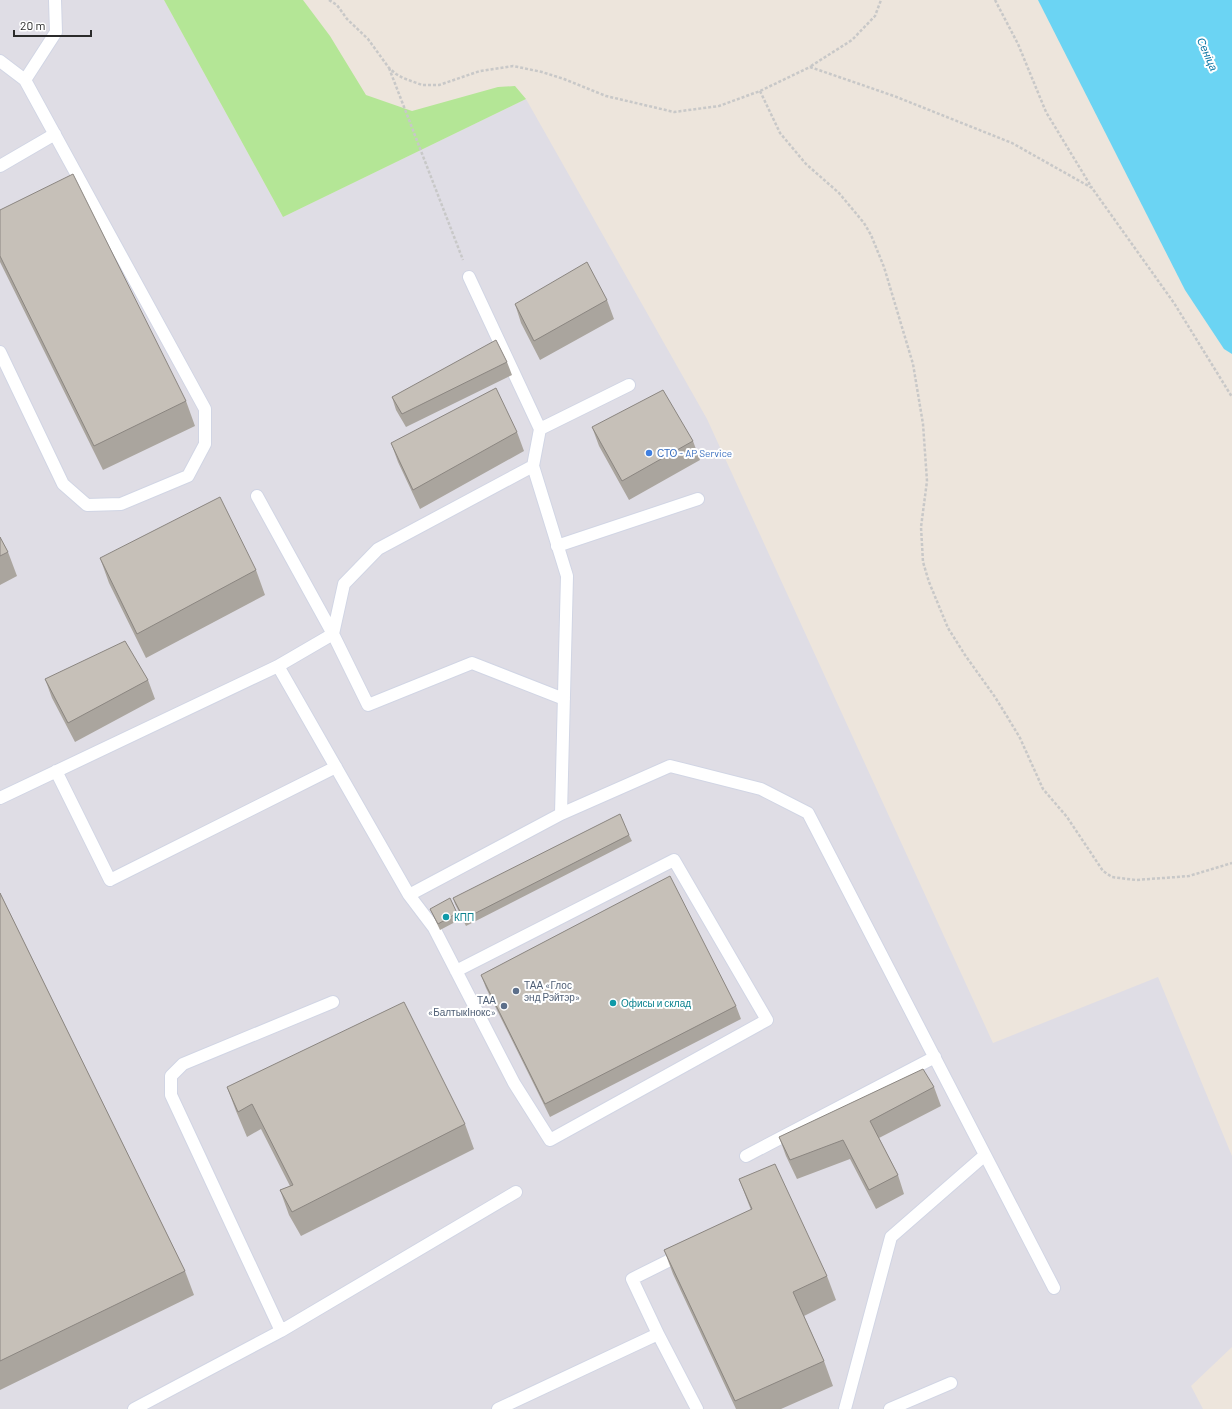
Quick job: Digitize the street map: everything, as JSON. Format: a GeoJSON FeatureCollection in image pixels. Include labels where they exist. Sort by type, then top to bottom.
{"type":"FeatureCollection","features":[{"type":"Feature","properties":{"kind":"lane"},"geometry":{"type":"LineString","coordinates":[[26,80],[56,32],[55,0]]}},
{"type":"Feature","properties":{"kind":"lane"},"geometry":{"type":"LineString","coordinates":[[0,61],[26,80],[205,409],[206,444],[188,476],[121,504],[87,505],[63,484],[0,352]]}},
{"type":"Feature","properties":{"kind":"lane"},"geometry":{"type":"LineString","coordinates":[[0,166],[55,134]]}},
{"type":"Feature","properties":{"kind":"lane"},"geometry":{"type":"LineString","coordinates":[[469,277],[540,429],[533,466],[567,576],[561,814]]}},
{"type":"Feature","properties":{"kind":"lane"},"geometry":{"type":"LineString","coordinates":[[540,429],[629,385]]}},
{"type":"Feature","properties":{"kind":"lane"},"geometry":{"type":"LineString","coordinates":[[0,798],[278,666],[333,634],[344,584],[378,549],[533,466]]}},
{"type":"Feature","properties":{"kind":"lane"},"geometry":{"type":"LineString","coordinates":[[257,496],[333,634],[368,705],[472,663],[564,699]]}},
{"type":"Feature","properties":{"kind":"lane"},"geometry":{"type":"LineString","coordinates":[[558,546],[698,499]]}},
{"type":"Feature","properties":{"kind":"lane"},"geometry":{"type":"LineString","coordinates":[[278,666],[409,895],[434,928],[456,971],[514,1083],[550,1140],[767,1020],[674,860],[456,971]]}},
{"type":"Feature","properties":{"kind":"lane"},"geometry":{"type":"LineString","coordinates":[[409,895],[561,814],[670,766],[761,789],[808,813],[1054,1288]]}},
{"type":"Feature","properties":{"kind":"lane"},"geometry":{"type":"LineString","coordinates":[[56,771],[110,880],[336,767]]}},
{"type":"Feature","properties":{"kind":"lane"},"geometry":{"type":"LineString","coordinates":[[281,1331],[171,1095],[170,1076],[183,1064],[333,1002]]}},
{"type":"Feature","properties":{"kind":"lane"},"geometry":{"type":"LineString","coordinates":[[746,1156],[935,1058]]}},
{"type":"Feature","properties":{"kind":"lane"},"geometry":{"type":"LineString","coordinates":[[845,1409],[891,1237],[985,1155]]}},
{"type":"Feature","properties":{"kind":"lane"},"geometry":{"type":"LineString","coordinates":[[134,1409],[281,1331],[516,1192]]}},
{"type":"Feature","properties":{"kind":"lane"},"geometry":{"type":"LineString","coordinates":[[684,1253],[632,1279],[658,1334],[697,1409]]}},
{"type":"Feature","properties":{"kind":"lane"},"geometry":{"type":"LineString","coordinates":[[498,1409],[658,1334]]}},
{"type":"Feature","properties":{"kind":"lane"},"geometry":{"type":"LineString","coordinates":[[890,1409],[951,1383]]}},
{"type":"Feature","properties":{"kind":"path"},"geometry":{"type":"LineString","coordinates":[[329,0],[337,5],[347,19],[368,39],[389,68],[403,78],[422,85],[432,86],[444,84],[480,71],[513,66],[542,72],[564,79],[606,96],[674,112],[719,106],[760,91],[810,67],[852,40],[875,16],[881,0]]}},
{"type":"Feature","properties":{"kind":"path"},"geometry":{"type":"LineString","coordinates":[[995,0],[1018,44],[1046,112],[1092,188],[1174,303],[1232,397]]}},
{"type":"Feature","properties":{"kind":"path"},"geometry":{"type":"LineString","coordinates":[[810,67],[894,96],[1012,143],[1092,188]]}},
{"type":"Feature","properties":{"kind":"path"},"geometry":{"type":"LineString","coordinates":[[389,68],[469,277]]}},
{"type":"Feature","properties":{"kind":"path"},"geometry":{"type":"LineString","coordinates":[[760,91],[780,133],[806,164],[839,193],[852,208],[864,223],[876,247],[891,288],[913,364],[919,394],[924,431],[927,481],[921,527],[923,562],[929,582],[948,628],[965,656],[995,697],[1020,738],[1044,789],[1067,817],[1103,871],[1112,877],[1136,880],[1183,877],[1203,872],[1217,866],[1232,863]]}},
{"type":"Feature","properties":{"kind":"shaded area"},"geometry":{"type":"Polygon","coordinates":[[[0,0],[164,0],[283,217],[526,99],[707,419],[993,1043],[1158,977],[1232,1156],[1232,1347],[1191,1386],[1203,1409],[0,1409],[0,0]]]}},
{"type":"Feature","properties":{"kind":"green space"},"geometry":{"type":"Polygon","coordinates":[[[164,0],[303,0],[330,36],[366,95],[412,111],[498,87],[515,86],[526,99],[283,217],[164,0]]]}},
{"type":"Feature","properties":{"kind":"water","name":"Сеніца"},"geometry":{"type":"Polygon","coordinates":[[[1038,0],[1232,0],[1232,354],[1224,349],[1185,290],[1038,0]]]}},
{"type":"Feature","properties":{"kind":"building"},"geometry":{"type":"Polygon","coordinates":[[[73,174],[186,401],[94,446],[0,256],[0,210],[73,174]]]}},
{"type":"Feature","properties":{"kind":"building"},"geometry":{"type":"Polygon","coordinates":[[[587,262],[607,300],[534,341],[515,304],[587,262]]]}},
{"type":"Feature","properties":{"kind":"building"},"geometry":{"type":"Polygon","coordinates":[[[496,340],[507,362],[402,414],[392,397],[496,340]]]}},
{"type":"Feature","properties":{"kind":"building"},"geometry":{"type":"Polygon","coordinates":[[[496,388],[517,432],[413,490],[391,443],[496,388]]]}},
{"type":"Feature","properties":{"kind":"building","name":"СТО - AP Service"},"geometry":{"type":"Polygon","coordinates":[[[663,390],[693,441],[622,481],[592,427],[663,390]]]}},
{"type":"Feature","properties":{"kind":"building"},"geometry":{"type":"Polygon","coordinates":[[[220,497],[256,570],[137,634],[100,558],[220,497]]]}},
{"type":"Feature","properties":{"kind":"building"},"geometry":{"type":"Polygon","coordinates":[[[0,537],[8,552],[0,556],[0,537]]]}},
{"type":"Feature","properties":{"kind":"building"},"geometry":{"type":"Polygon","coordinates":[[[125,641],[148,680],[68,723],[45,679],[125,641]]]}},
{"type":"Feature","properties":{"kind":"building"},"geometry":{"type":"Polygon","coordinates":[[[620,814],[629,835],[464,919],[453,898],[620,814]]]}},
{"type":"Feature","properties":{"kind":"building","name":"Офисы и склад"},"geometry":{"type":"Polygon","coordinates":[[[670,876],[736,1006],[545,1104],[481,975],[670,876]]]}},
{"type":"Feature","properties":{"kind":"building"},"geometry":{"type":"Polygon","coordinates":[[[0,893],[185,1271],[0,1361],[0,893]]]}},
{"type":"Feature","properties":{"kind":"building"},"geometry":{"type":"Polygon","coordinates":[[[450,898],[457,913],[438,924],[430,909],[450,898]]]}},
{"type":"Feature","properties":{"kind":"building"},"geometry":{"type":"Polygon","coordinates":[[[404,1002],[465,1124],[292,1212],[280,1190],[293,1185],[252,1104],[238,1112],[227,1087],[404,1002]]]}},
{"type":"Feature","properties":{"kind":"building"},"geometry":{"type":"Polygon","coordinates":[[[923,1069],[934,1087],[870,1121],[898,1175],[869,1190],[843,1140],[790,1160],[779,1137],[923,1069]]]}},
{"type":"Feature","properties":{"kind":"building"},"geometry":{"type":"Polygon","coordinates":[[[775,1164],[827,1276],[793,1292],[824,1361],[735,1401],[664,1250],[752,1209],[739,1179],[775,1164]]]}},
{"type":"Feature","properties":{"kind":"place","name":"СТО - AP Service"},"geometry":{"type":"Point","coordinates":[649,453]}},
{"type":"Feature","properties":{"kind":"place","name":"КПП"},"geometry":{"type":"Point","coordinates":[446,917]}},
{"type":"Feature","properties":{"kind":"place","name":"ТАА «Глос энд Рэйтэр»"},"geometry":{"type":"Point","coordinates":[516,991]}},
{"type":"Feature","properties":{"kind":"place","name":"Офисы и склад"},"geometry":{"type":"Point","coordinates":[613,1003]}},
{"type":"Feature","properties":{"kind":"place","name":"ТАА «БалтыкІнокс»"},"geometry":{"type":"Point","coordinates":[504,1006]}}]}
